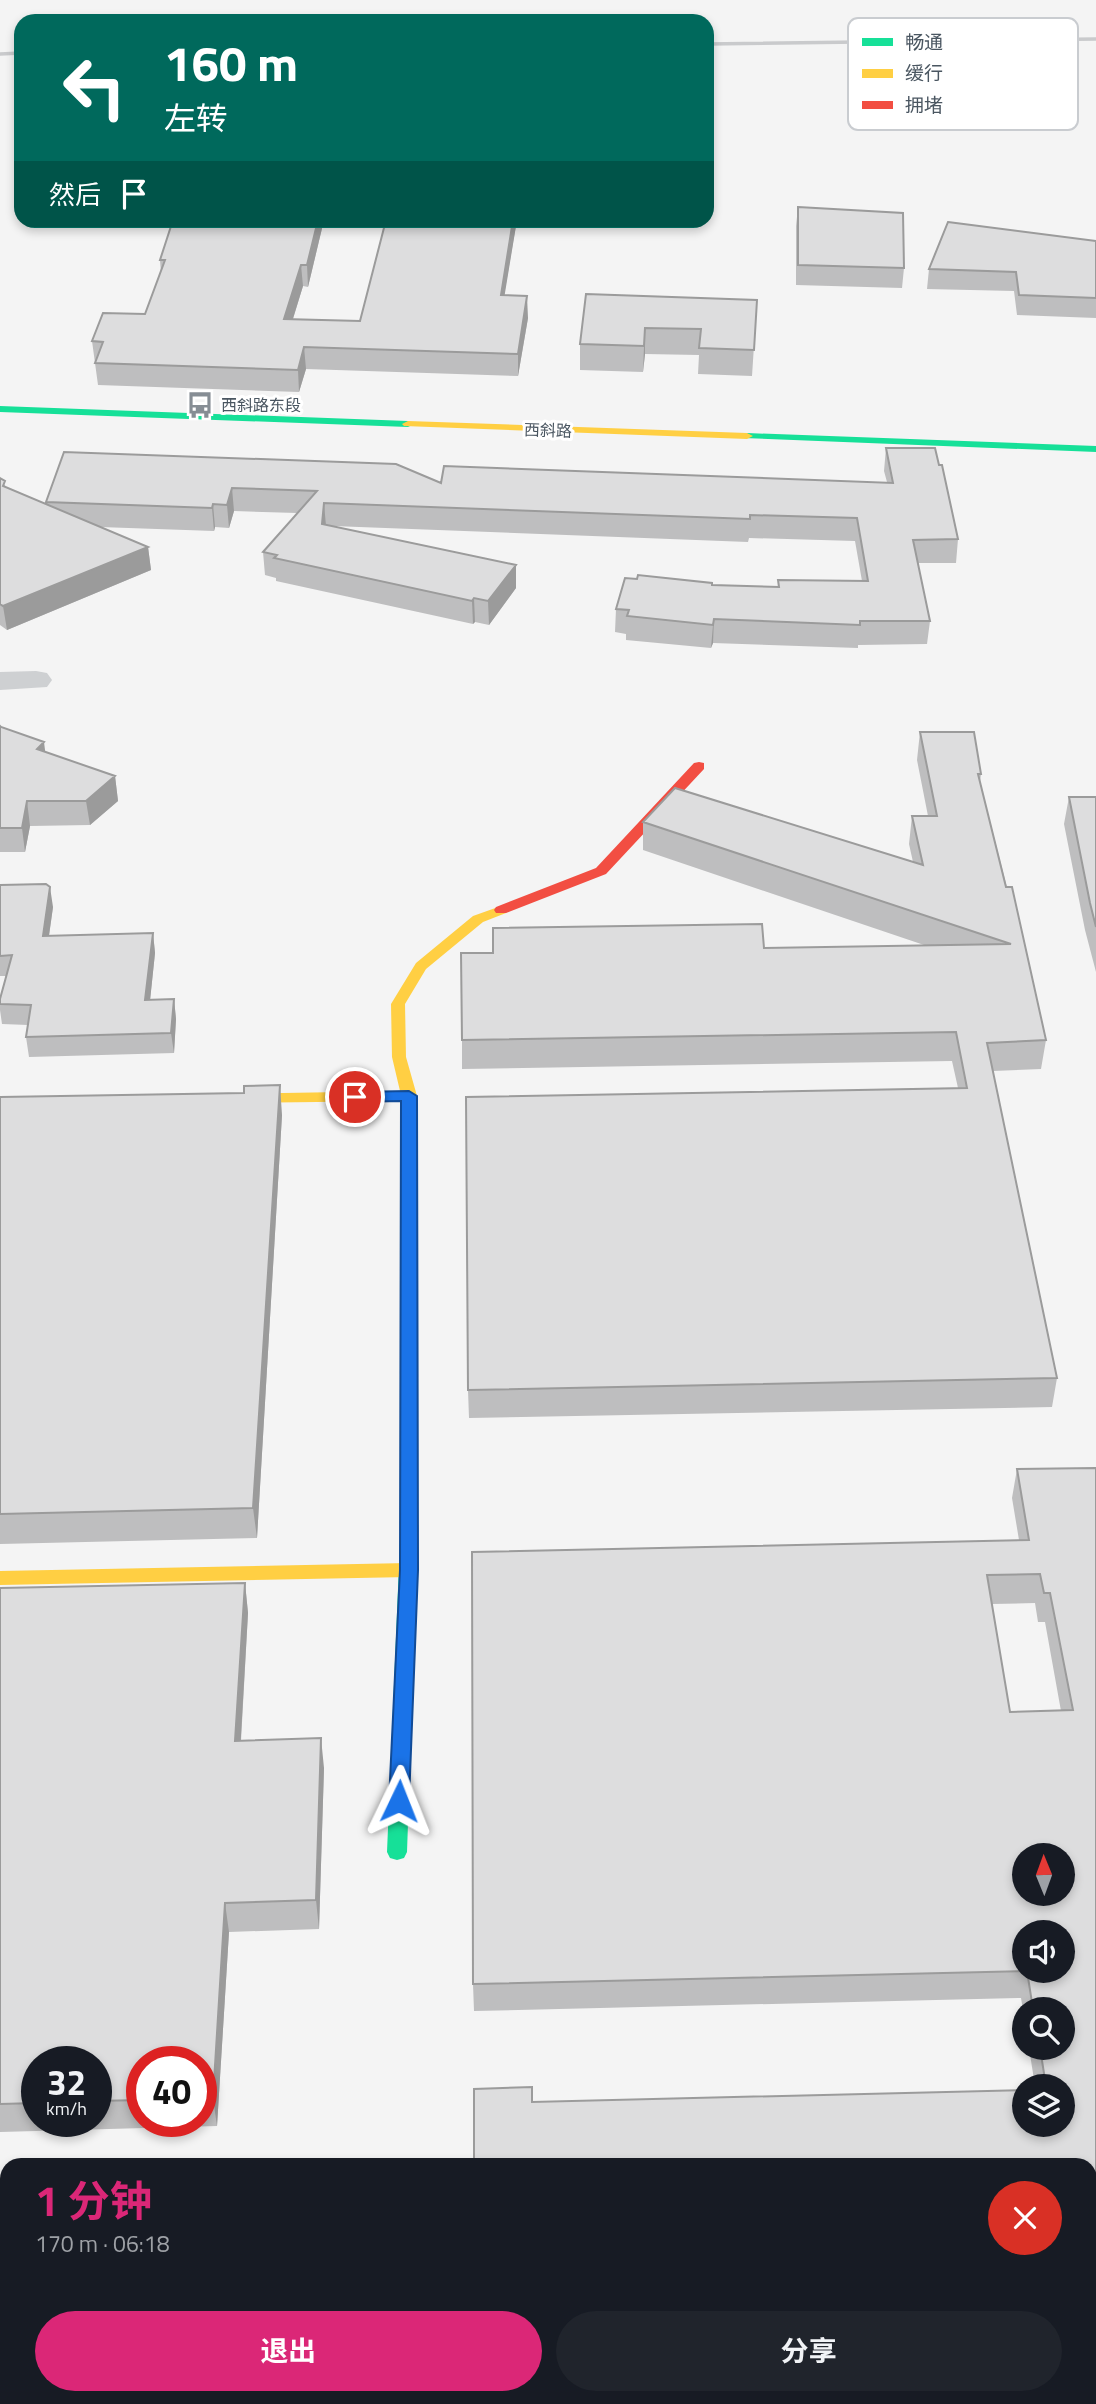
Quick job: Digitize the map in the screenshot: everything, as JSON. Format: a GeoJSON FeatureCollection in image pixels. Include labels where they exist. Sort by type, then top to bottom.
{"type":"FeatureCollection","features":[{"type":"Feature","properties":{"kind":"street","name":"西斜路"},"geometry":{"type":"LineString","coordinates":[[0,410],[1096,449]]}},
{"type":"Feature","properties":{"kind":"street"},"geometry":{"type":"LineString","coordinates":[[0,681],[36,680]]}},
{"type":"Feature","properties":{"kind":"street"},"geometry":{"type":"LineString","coordinates":[[397,1852],[409,1570],[409,1096],[399,1057],[398,1004],[421,966],[478,919],[601,871],[699,766]]}},
{"type":"Feature","properties":{"kind":"street"},"geometry":{"type":"LineString","coordinates":[[218,1100],[409,1096]]}},
{"type":"Feature","properties":{"kind":"street"},"geometry":{"type":"LineString","coordinates":[[0,1577],[409,1570]]}},
{"type":"Feature","properties":{"kind":"building"},"geometry":{"type":"Polygon","coordinates":[[[798,207],[903,213],[904,268],[798,265],[798,207]]]}},
{"type":"Feature","properties":{"kind":"building"},"geometry":{"type":"Polygon","coordinates":[[[948,222],[1096,241],[1096,298],[1019,295],[1016,272],[929,269],[948,222]]]}},
{"type":"Feature","properties":{"kind":"building"},"geometry":{"type":"Polygon","coordinates":[[[170,228],[316,228],[307,265],[301,265],[284,319],[360,321],[384,228],[512,228],[501,295],[527,296],[518,354],[304,347],[298,370],[95,363],[103,342],[92,341],[103,313],[145,314],[165,260],[160,260],[170,228]]]}},
{"type":"Feature","properties":{"kind":"building"},"geometry":{"type":"Polygon","coordinates":[[[586,294],[757,300],[754,350],[699,348],[701,329],[645,328],[644,346],[580,344],[586,294]]]}},
{"type":"Feature","properties":{"kind":"building"},"geometry":{"type":"Polygon","coordinates":[[[886,448],[935,448],[939,465],[942,465],[958,539],[913,540],[930,621],[860,621],[860,625],[714,619],[713,625],[627,616],[629,610],[616,609],[625,578],[637,579],[638,575],[712,585],[779,587],[778,580],[868,581],[857,518],[750,515],[750,519],[324,503],[322,524],[516,565],[488,601],[474,598],[472,601],[274,558],[277,555],[263,552],[317,491],[232,488],[227,505],[213,504],[212,508],[46,502],[64,452],[396,464],[441,483],[444,466],[893,483],[886,448]]]}},
{"type":"Feature","properties":{"kind":"building"},"geometry":{"type":"Polygon","coordinates":[[[0,478],[5,481],[3,486],[148,547],[3,606],[0,604],[0,478]]]}},
{"type":"Feature","properties":{"kind":"building"},"geometry":{"type":"Polygon","coordinates":[[[0,726],[44,742],[37,749],[115,776],[86,801],[27,801],[22,828],[0,828],[0,726]]]}},
{"type":"Feature","properties":{"kind":"building"},"geometry":{"type":"Polygon","coordinates":[[[920,732],[974,732],[981,774],[978,774],[1006,887],[1012,887],[1046,1040],[987,1043],[1057,1378],[468,1390],[466,1097],[967,1088],[956,1032],[462,1040],[461,953],[493,953],[493,928],[762,924],[764,948],[1011,944],[643,822],[675,788],[923,865],[912,816],[937,816],[920,732]]]}},
{"type":"Feature","properties":{"kind":"building"},"geometry":{"type":"Polygon","coordinates":[[[1069,797],[1096,797],[1096,927],[1090,903],[1069,797]]]}},
{"type":"Feature","properties":{"kind":"building"},"geometry":{"type":"Polygon","coordinates":[[[46,884],[50,887],[43,936],[153,933],[145,1000],[174,999],[171,1033],[26,1037],[31,1005],[0,1004],[12,955],[0,956],[0,885],[46,884]]]}},
{"type":"Feature","properties":{"kind":"building"},"geometry":{"type":"Polygon","coordinates":[[[280,1085],[253,1508],[0,1514],[0,1097],[244,1093],[244,1086],[280,1085]]]}},
{"type":"Feature","properties":{"kind":"building"},"geometry":{"type":"Polygon","coordinates":[[[1096,1468],[1096,2158],[474,2158],[474,2089],[532,2087],[532,2102],[1012,2090],[1012,2137],[1075,2137],[1075,2074],[1044,2074],[1042,2060],[1075,2060],[1075,1997],[1031,1997],[1029,1983],[1075,1983],[1075,1920],[1012,1920],[1012,1971],[473,1984],[472,1552],[1029,1540],[1017,1469],[1096,1468]],[[1040,1574],[987,1575],[1010,1712],[1073,1710],[1050,1593],[1044,1593],[1040,1574]]]}},
{"type":"Feature","properties":{"kind":"building"},"geometry":{"type":"Polygon","coordinates":[[[245,1583],[235,1741],[321,1738],[316,1900],[225,1903],[216,2046],[126,2046],[126,2100],[112,2101],[112,2046],[21,2046],[21,2103],[0,2104],[0,1588],[245,1583]]]}},
{"type":"Feature","properties":{"kind":"railway"},"geometry":{"type":"LineString","coordinates":[[1078,39],[1096,39]]}},
{"type":"Feature","properties":{"kind":"railway"},"geometry":{"type":"LineString","coordinates":[[714,44],[848,42]]}},
{"type":"Feature","properties":{"kind":"railway"},"geometry":{"type":"LineString","coordinates":[[0,54],[14,53]]}},
{"type":"Feature","properties":{"kind":"traffic: fast"},"geometry":{"type":"LineString","coordinates":[[0,409],[408,424]]}},
{"type":"Feature","properties":{"kind":"traffic: fast"},"geometry":{"type":"LineString","coordinates":[[747,436],[1096,449]]}},
{"type":"Feature","properties":{"kind":"traffic: fast"},"geometry":{"type":"LineString","coordinates":[[397,1852],[409,1541]]}},
{"type":"Feature","properties":{"kind":"traffic: slow"},"geometry":{"type":"LineString","coordinates":[[408,424],[747,436]]}},
{"type":"Feature","properties":{"kind":"traffic: slow"},"geometry":{"type":"LineString","coordinates":[[409,1158],[409,1096],[399,1057],[398,1004],[421,966],[478,919],[501,910]]}},
{"type":"Feature","properties":{"kind":"traffic: slow"},"geometry":{"type":"LineString","coordinates":[[229,1099],[409,1096]]}},
{"type":"Feature","properties":{"kind":"traffic: slow"},"geometry":{"type":"LineString","coordinates":[[0,1578],[409,1570]]}},
{"type":"Feature","properties":{"kind":"traffic: jam"},"geometry":{"type":"LineString","coordinates":[[501,910],[601,871],[699,766]]}},
{"type":"Feature","properties":{"kind":"traffic: jam"},"geometry":{"type":"LineString","coordinates":[[409,1158],[409,1541]]}},
{"type":"Feature","properties":{"kind":"place","name":"西斜路东段"},"geometry":{"type":"Point","coordinates":[200,405]}},
{"type":"Feature","properties":{"kind":"route"},"geometry":{"type":"LineString","coordinates":[[355,1097],[409,1096],[409,1570],[399,1801]]}}]}
